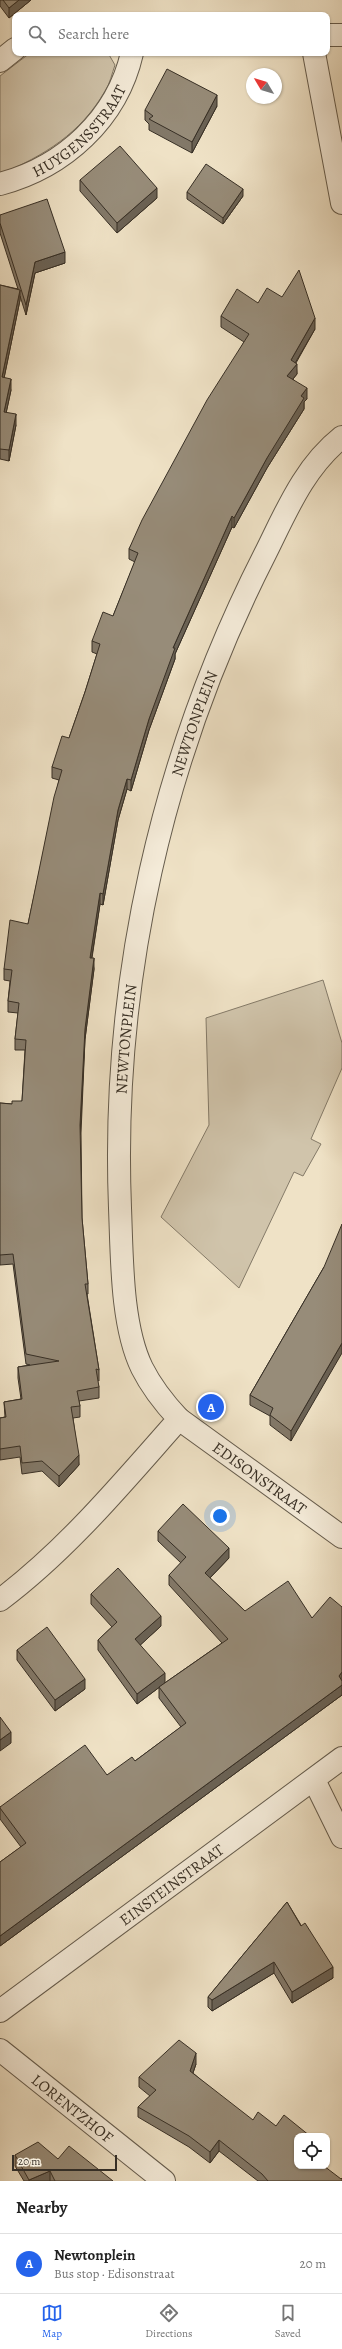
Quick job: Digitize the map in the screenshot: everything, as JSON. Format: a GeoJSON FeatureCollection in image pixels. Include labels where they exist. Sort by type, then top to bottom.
{"type":"FeatureCollection","features":[{"type":"Feature","properties":{"kind":"street"},"geometry":{"type":"LineString","coordinates":[[330,35],[342,35]]}},
{"type":"Feature","properties":{"kind":"street"},"geometry":{"type":"LineString","coordinates":[[0,61],[12,51]]}},
{"type":"Feature","properties":{"kind":"street","name":"HUYGENSSTRAAT"},"geometry":{"type":"LineString","coordinates":[[0,184],[22,178],[55,160],[84,139],[107,111],[128,67],[131,56]]}},
{"type":"Feature","properties":{"kind":"street"},"geometry":{"type":"LineString","coordinates":[[315,56],[342,203]]}},
{"type":"Feature","properties":{"kind":"street","name":"NEWTONPLEIN"},"geometry":{"type":"LineString","coordinates":[[179,1419],[160,1398],[141,1366],[129,1321],[122,1259],[119,1176],[121,1080],[133,958],[147,886],[168,796],[208,678],[247,588],[308,472],[329,448],[342,437]]}},
{"type":"Feature","properties":{"kind":"street"},"geometry":{"type":"LineString","coordinates":[[0,1600],[19,1586],[84,1525],[179,1419]]}},
{"type":"Feature","properties":{"kind":"street","name":"EDISONSTRAAT"},"geometry":{"type":"LineString","coordinates":[[179,1419],[342,1537]]}},
{"type":"Feature","properties":{"kind":"street","name":"EINSTEINSTRAAT"},"geometry":{"type":"LineString","coordinates":[[0,2011],[342,1758]]}},
{"type":"Feature","properties":{"kind":"street"},"geometry":{"type":"LineString","coordinates":[[314,1780],[342,1837]]}},
{"type":"Feature","properties":{"kind":"street","name":"LORENTZHOF"},"geometry":{"type":"LineString","coordinates":[[0,2050],[164,2181]]}},
{"type":"Feature","properties":{"kind":"shaded area"},"geometry":{"type":"Polygon","coordinates":[[[26,56],[110,56],[115,65],[107,88],[85,119],[73,131],[46,151],[0,174],[0,76],[26,56]]]}},
{"type":"Feature","properties":{"kind":"shaded area"},"geometry":{"type":"Polygon","coordinates":[[[323,980],[342,1043],[342,1068],[311,1139],[321,1144],[303,1176],[294,1172],[239,1288],[161,1217],[209,1125],[206,1018],[323,980]]]}},
{"type":"Feature","properties":{"kind":"building"},"geometry":{"type":"Polygon","coordinates":[[[3,0],[19,0],[9,8],[3,0]]]}},
{"type":"Feature","properties":{"kind":"building"},"geometry":{"type":"Polygon","coordinates":[[[167,69],[217,95],[192,142],[149,119],[153,116],[145,110],[167,69]]]}},
{"type":"Feature","properties":{"kind":"building"},"geometry":{"type":"Polygon","coordinates":[[[120,146],[157,188],[117,223],[80,180],[120,146]]]}},
{"type":"Feature","properties":{"kind":"building"},"geometry":{"type":"Polygon","coordinates":[[[206,164],[243,189],[223,218],[187,192],[206,164]]]}},
{"type":"Feature","properties":{"kind":"building"},"geometry":{"type":"Polygon","coordinates":[[[47,199],[65,252],[35,262],[26,305],[0,223],[0,215],[47,199]]]}},
{"type":"Feature","properties":{"kind":"building"},"geometry":{"type":"Polygon","coordinates":[[[299,270],[315,318],[291,360],[297,364],[287,376],[307,388],[301,396],[304,398],[267,458],[234,518],[232,516],[173,648],[175,648],[149,719],[131,780],[127,779],[118,810],[103,894],[100,893],[90,958],[94,958],[85,1029],[80,1125],[82,1218],[88,1284],[85,1284],[99,1370],[96,1369],[99,1387],[77,1391],[80,1406],[71,1407],[79,1455],[59,1476],[42,1461],[22,1463],[20,1446],[0,1449],[0,1418],[6,1417],[4,1402],[22,1399],[18,1367],[59,1361],[26,1354],[13,1254],[0,1255],[0,1103],[12,1104],[12,1101],[22,1101],[26,1040],[15,1039],[19,1003],[8,1001],[12,970],[4,969],[10,920],[28,924],[54,797],[62,770],[52,767],[62,736],[69,738],[85,692],[100,644],[92,641],[103,612],[113,616],[138,553],[129,549],[142,520],[207,400],[249,334],[221,316],[237,289],[258,303],[267,288],[282,297],[299,270]]]}},
{"type":"Feature","properties":{"kind":"building"},"geometry":{"type":"Polygon","coordinates":[[[0,285],[20,290],[2,377],[11,379],[4,412],[16,414],[9,450],[0,449],[0,285]]]}},
{"type":"Feature","properties":{"kind":"building"},"geometry":{"type":"Polygon","coordinates":[[[342,1224],[342,1343],[291,1431],[270,1415],[273,1408],[250,1395],[324,1267],[342,1224]]]}},
{"type":"Feature","properties":{"kind":"building"},"geometry":{"type":"Polygon","coordinates":[[[183,1504],[229,1548],[205,1573],[245,1611],[288,1581],[312,1618],[330,1597],[342,1607],[342,1672],[339,1676],[342,1681],[342,1685],[0,1936],[0,1862],[26,1843],[0,1807],[85,1745],[107,1775],[132,1757],[135,1761],[186,1723],[159,1687],[228,1639],[169,1575],[186,1557],[158,1531],[183,1504]]]}},
{"type":"Feature","properties":{"kind":"building"},"geometry":{"type":"Polygon","coordinates":[[[118,1568],[161,1616],[135,1639],[165,1673],[137,1694],[98,1640],[117,1622],[91,1594],[118,1568]]]}},
{"type":"Feature","properties":{"kind":"building"},"geometry":{"type":"Polygon","coordinates":[[[47,1627],[85,1679],[55,1700],[17,1650],[47,1627]]]}},
{"type":"Feature","properties":{"kind":"building"},"geometry":{"type":"Polygon","coordinates":[[[0,1717],[11,1732],[0,1740],[0,1717]]]}},
{"type":"Feature","properties":{"kind":"building"},"geometry":{"type":"Polygon","coordinates":[[[287,1902],[301,1926],[305,1923],[333,1967],[292,1992],[274,1962],[212,2000],[208,1997],[287,1902]]]}},
{"type":"Feature","properties":{"kind":"building"},"geometry":{"type":"Polygon","coordinates":[[[179,2040],[196,2053],[190,2071],[253,2120],[258,2112],[276,2126],[284,2115],[306,2133],[294,2133],[294,2169],[328,2169],[341,2179],[342,2178],[342,2181],[268,2181],[262,2174],[219,2140],[210,2152],[189,2136],[138,2107],[156,2090],[139,2077],[179,2040]]]}},
{"type":"Feature","properties":{"kind":"building"},"geometry":{"type":"Polygon","coordinates":[[[38,2142],[58,2159],[69,2146],[113,2181],[55,2181],[50,2171],[29,2180],[15,2155],[38,2142]]]}},
{"type":"Feature","properties":{"kind":"place","name":"Newtonplein"},"geometry":{"type":"Point","coordinates":[211,1407]}}]}
